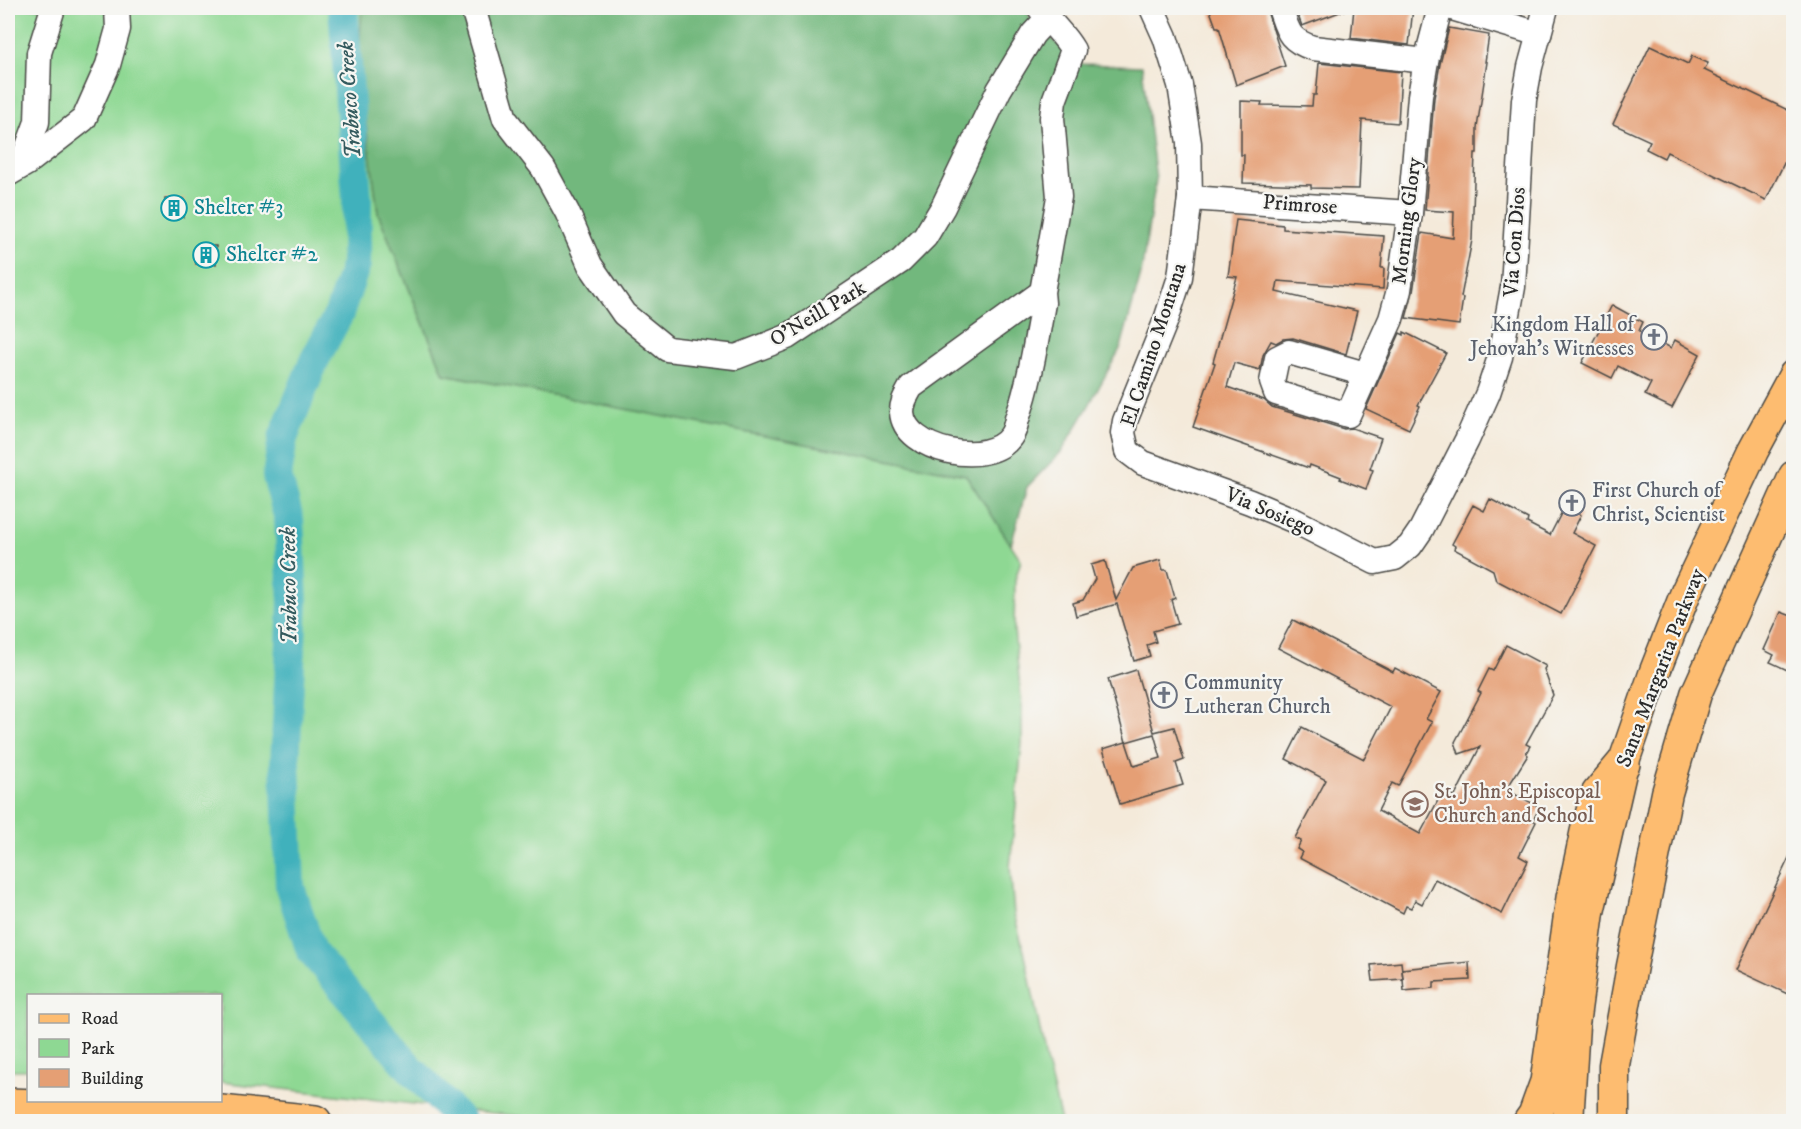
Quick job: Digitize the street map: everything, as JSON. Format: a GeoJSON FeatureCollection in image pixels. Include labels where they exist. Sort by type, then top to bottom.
{"type":"FeatureCollection","features":[{"type":"Feature","properties":{"kind":"highway"},"geometry":{"type":"LineString","coordinates":[[1530,1122],[1535,1115],[1547,1082],[1573,898],[1587,832],[1598,794],[1623,764]]}},
{"type":"Feature","properties":{"kind":"highway"},"geometry":{"type":"LineString","coordinates":[[8,1105],[221,1112],[315,1122]]}},
{"type":"Feature","properties":{"kind":"main road","name":"Santa Margarita Parkway"},"geometry":{"type":"LineString","coordinates":[[1568,1122],[1574,1025],[1589,912],[1623,764],[1655,670],[1686,592],[1753,451],[1794,375]]}},
{"type":"Feature","properties":{"kind":"main road","name":"Santa Margarita Parkway"},"geometry":{"type":"LineString","coordinates":[[1614,1122],[1614,1065],[1667,794],[1696,694],[1794,476]]}},
{"type":"Feature","properties":{"kind":"street"},"geometry":{"type":"LineString","coordinates":[[11,172],[26,152],[37,122],[39,53],[53,8]]}},
{"type":"Feature","properties":{"kind":"street"},"geometry":{"type":"LineString","coordinates":[[11,172],[27,163],[84,119],[108,65],[118,29],[117,8]]}},
{"type":"Feature","properties":{"kind":"street","name":"O'Neill Park"},"geometry":{"type":"LineString","coordinates":[[473,8],[505,119],[543,168],[556,190],[590,265],[624,314],[667,349],[736,357],[787,337],[902,261],[925,237],[943,207],[999,90],[1044,13],[1066,38],[1073,50],[1054,101],[1052,118],[1059,197],[1042,292]]}},
{"type":"Feature","properties":{"kind":"street","name":"El Camino Montana"},"geometry":{"type":"LineString","coordinates":[[1143,463],[1127,451],[1123,433],[1125,421],[1166,320],[1180,277],[1190,198],[1189,143],[1180,85],[1165,37],[1152,8]]}},
{"type":"Feature","properties":{"kind":"street"},"geometry":{"type":"LineString","coordinates":[[1280,8],[1296,42],[1313,48],[1426,61]]}},
{"type":"Feature","properties":{"kind":"street","name":"Morning Glory"},"geometry":{"type":"LineString","coordinates":[[1365,374],[1391,319],[1399,290],[1410,213],[1420,96],[1426,61],[1440,8]]}},
{"type":"Feature","properties":{"kind":"street"},"geometry":{"type":"LineString","coordinates":[[1452,8],[1539,34]]}},
{"type":"Feature","properties":{"kind":"street","name":"Via Con Dios"},"geometry":{"type":"LineString","coordinates":[[1395,558],[1410,546],[1421,530],[1467,440],[1488,393],[1500,357],[1513,287],[1524,100],[1539,34],[1542,8]]}},
{"type":"Feature","properties":{"kind":"street","name":"Primrose"},"geometry":{"type":"LineString","coordinates":[[1190,198],[1410,213]]}},
{"type":"Feature","properties":{"kind":"street"},"geometry":{"type":"LineString","coordinates":[[1042,292],[1043,303],[1025,397],[1011,436],[997,448],[980,453],[946,452],[926,443],[909,428],[902,415],[903,400],[911,387],[1042,292]]}},
{"type":"Feature","properties":{"kind":"street","name":"Via Sosiego"},"geometry":{"type":"LineString","coordinates":[[1143,463],[1240,498],[1295,521],[1375,562],[1395,558]]}},
{"type":"Feature","properties":{"kind":"green space"},"geometry":{"type":"Polygon","coordinates":[[[8,8],[362,8],[358,63],[378,213],[444,374],[966,475],[1021,560],[1015,580],[1014,630],[1022,707],[1022,744],[1010,867],[1014,914],[1061,1121],[633,1122],[613,1118],[527,1117],[222,1082],[222,994],[27,994],[27,1070],[8,1070],[8,8]]]}},
{"type":"Feature","properties":{"kind":"green space"},"geometry":{"type":"Polygon","coordinates":[[[362,8],[1027,8],[1029,16],[1082,64],[1142,66],[1156,180],[1141,274],[1121,347],[1062,451],[1027,487],[1011,545],[966,475],[444,374],[378,213],[358,63],[362,8]]]}},
{"type":"Feature","properties":{"kind":"building"},"geometry":{"type":"Polygon","coordinates":[[[1209,8],[1266,8],[1285,66],[1236,85],[1219,27],[1216,27],[1209,8]]]}},
{"type":"Feature","properties":{"kind":"building"},"geometry":{"type":"Polygon","coordinates":[[[1295,8],[1348,8],[1348,9],[1302,26],[1295,8]]]}},
{"type":"Feature","properties":{"kind":"building"},"geometry":{"type":"Polygon","coordinates":[[[1354,8],[1413,8],[1409,45],[1351,38],[1354,8]]]}},
{"type":"Feature","properties":{"kind":"building"},"geometry":{"type":"Polygon","coordinates":[[[1449,28],[1489,35],[1477,128],[1472,240],[1461,297],[1463,298],[1459,325],[1406,318],[1413,292],[1422,233],[1453,238],[1454,212],[1425,210],[1434,98],[1449,28]]]}},
{"type":"Feature","properties":{"kind":"building"},"geometry":{"type":"Polygon","coordinates":[[[1650,46],[1688,64],[1692,56],[1708,63],[1704,70],[1794,113],[1794,143],[1766,200],[1667,152],[1664,158],[1646,149],[1650,141],[1613,124],[1650,46]]]}},
{"type":"Feature","properties":{"kind":"building"},"geometry":{"type":"Polygon","coordinates":[[[1319,63],[1401,72],[1398,123],[1362,120],[1359,189],[1243,183],[1241,101],[1262,102],[1261,105],[1312,106],[1313,95],[1316,95],[1319,63]]]}},
{"type":"Feature","properties":{"kind":"building","name":"Shelter #3"},"geometry":{"type":"Polygon","coordinates":[[[165,199],[184,199],[183,217],[165,217],[165,199]]]}},
{"type":"Feature","properties":{"kind":"building"},"geometry":{"type":"Polygon","coordinates":[[[1236,220],[1283,225],[1283,229],[1384,236],[1381,268],[1384,268],[1383,289],[1278,281],[1276,292],[1357,311],[1346,354],[1293,338],[1283,339],[1276,343],[1271,341],[1263,355],[1260,370],[1234,363],[1227,387],[1264,400],[1272,407],[1381,438],[1370,469],[1373,470],[1366,489],[1310,465],[1309,468],[1193,427],[1215,363],[1213,362],[1237,277],[1228,276],[1236,220]]]}},
{"type":"Feature","properties":{"kind":"building","name":"Shelter #2"},"geometry":{"type":"Polygon","coordinates":[[[196,246],[216,246],[216,264],[196,264],[196,246]]]}},
{"type":"Feature","properties":{"kind":"building"},"geometry":{"type":"Polygon","coordinates":[[[1612,305],[1643,322],[1639,331],[1671,348],[1675,340],[1700,354],[1672,408],[1645,395],[1651,383],[1618,366],[1612,378],[1582,363],[1612,305]]]}},
{"type":"Feature","properties":{"kind":"building"},"geometry":{"type":"Polygon","coordinates":[[[1404,332],[1446,353],[1418,405],[1420,406],[1409,429],[1366,409],[1400,333],[1404,335],[1404,332]]]}},
{"type":"Feature","properties":{"kind":"building"},"geometry":{"type":"Polygon","coordinates":[[[1490,499],[1528,519],[1527,523],[1550,535],[1565,506],[1581,515],[1572,533],[1596,546],[1561,614],[1496,580],[1493,570],[1454,549],[1455,546],[1452,544],[1473,505],[1484,511],[1490,499]]]}},
{"type":"Feature","properties":{"kind":"building"},"geometry":{"type":"Polygon","coordinates":[[[1160,560],[1163,570],[1167,570],[1175,598],[1171,600],[1178,624],[1153,631],[1156,642],[1147,645],[1150,656],[1134,661],[1117,604],[1076,616],[1073,603],[1083,600],[1095,579],[1091,565],[1105,561],[1116,600],[1133,568],[1160,560]]]}},
{"type":"Feature","properties":{"kind":"building"},"geometry":{"type":"Polygon","coordinates":[[[1781,612],[1794,617],[1794,673],[1770,662],[1774,655],[1764,650],[1781,612]]]}},
{"type":"Feature","properties":{"kind":"building"},"geometry":{"type":"Polygon","coordinates":[[[1293,620],[1393,672],[1395,668],[1441,692],[1426,719],[1432,722],[1398,786],[1392,783],[1378,811],[1420,834],[1442,793],[1455,796],[1480,747],[1459,754],[1455,742],[1481,693],[1478,691],[1489,669],[1493,671],[1506,645],[1546,666],[1544,669],[1553,695],[1526,744],[1530,746],[1526,753],[1528,755],[1506,790],[1540,807],[1533,820],[1536,822],[1519,856],[1528,861],[1502,914],[1435,879],[1422,904],[1415,900],[1411,908],[1406,906],[1403,913],[1299,858],[1302,852],[1297,849],[1301,841],[1295,838],[1326,780],[1286,759],[1302,727],[1364,759],[1391,707],[1278,648],[1293,620]]]}},
{"type":"Feature","properties":{"kind":"building"},"geometry":{"type":"Polygon","coordinates":[[[1136,670],[1154,732],[1174,727],[1184,760],[1176,763],[1183,785],[1120,804],[1103,749],[1126,742],[1108,679],[1136,670]],[[1154,734],[1126,742],[1134,766],[1161,758],[1154,734]]]}},
{"type":"Feature","properties":{"kind":"building"},"geometry":{"type":"Polygon","coordinates":[[[1794,847],[1794,997],[1736,970],[1794,847]]]}},
{"type":"Feature","properties":{"kind":"building"},"geometry":{"type":"Polygon","coordinates":[[[1401,962],[1403,979],[1373,981],[1371,965],[1401,962]]]}},
{"type":"Feature","properties":{"kind":"building"},"geometry":{"type":"Polygon","coordinates":[[[1469,962],[1470,980],[1434,982],[1434,988],[1404,991],[1402,969],[1469,962]]]}},
{"type":"Feature","properties":{"kind":"waterway","name":"Trabuco Creek"},"geometry":{"type":"LineString","coordinates":[[343,8],[357,199],[356,264],[339,314],[314,361],[283,438],[277,476],[289,519],[293,603],[285,763],[290,887],[311,951],[409,1067],[462,1122]]}},
{"type":"Feature","properties":{"kind":"place","name":"Shelter #3"},"geometry":{"type":"Point","coordinates":[174,208]}},
{"type":"Feature","properties":{"kind":"place","name":"Shelter #2"},"geometry":{"type":"Point","coordinates":[206,255]}},
{"type":"Feature","properties":{"kind":"place","name":"Kingdom Hall of Jehovah's Witnesses"},"geometry":{"type":"Point","coordinates":[1654,337]}},
{"type":"Feature","properties":{"kind":"place","name":"First Church of Christ, Scientist"},"geometry":{"type":"Point","coordinates":[1572,503]}},
{"type":"Feature","properties":{"kind":"place","name":"Community Lutheran Church"},"geometry":{"type":"Point","coordinates":[1164,695]}},
{"type":"Feature","properties":{"kind":"place","name":"St. John's Episcopal Church and School"},"geometry":{"type":"Point","coordinates":[1415,804]}}]}
